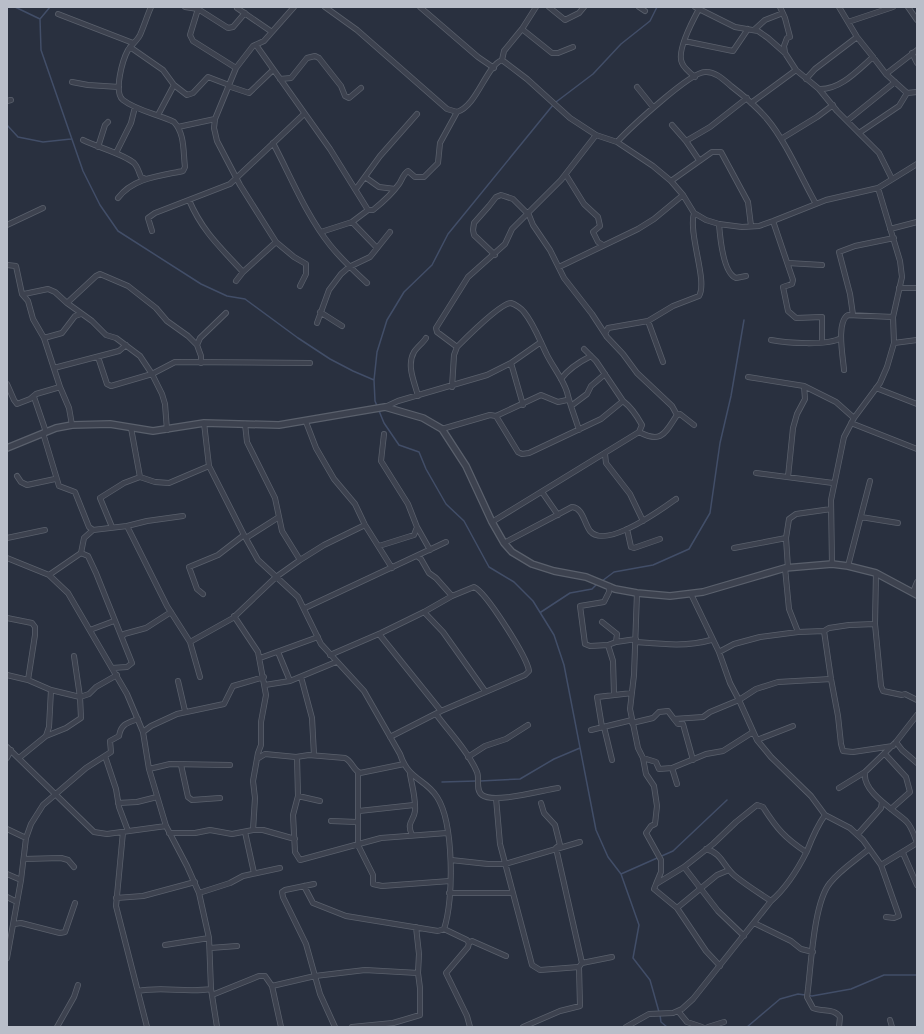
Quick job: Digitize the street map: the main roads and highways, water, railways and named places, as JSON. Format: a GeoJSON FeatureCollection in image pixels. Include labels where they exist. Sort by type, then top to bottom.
{"type":"FeatureCollection","features":[{"type":"Feature","properties":{"kind":"waterway"},"geometry":{"type":"LineString","coordinates":[[15,7],[40,19]]}},
{"type":"Feature","properties":{"kind":"waterway"},"geometry":{"type":"LineString","coordinates":[[50,7],[40,19],[41,50],[83,171],[100,205],[118,231],[201,284],[227,296],[245,299],[298,338],[330,359],[374,380]]}},
{"type":"Feature","properties":{"kind":"waterway"},"geometry":{"type":"LineString","coordinates":[[556,102],[593,74],[621,44],[650,21],[657,7]]}},
{"type":"Feature","properties":{"kind":"waterway"},"geometry":{"type":"LineString","coordinates":[[553,105],[448,234],[432,265],[404,292],[387,320],[377,352],[374,380],[375,401],[384,423],[399,445],[419,452],[426,469],[446,504],[464,521],[489,567],[514,582],[533,601],[554,635],[564,665],[596,830],[608,857],[621,874],[639,925],[633,958],[650,980],[659,1012]]}},
{"type":"Feature","properties":{"kind":"waterway"},"geometry":{"type":"LineString","coordinates":[[7,125],[18,137],[43,142],[71,139]]}},
{"type":"Feature","properties":{"kind":"waterway"},"geometry":{"type":"LineString","coordinates":[[602,581],[614,572],[653,565],[689,549],[710,513],[720,443],[731,396],[744,320]]}},
{"type":"Feature","properties":{"kind":"waterway"},"geometry":{"type":"LineString","coordinates":[[541,612],[570,593],[592,589],[597,584]]}},
{"type":"Feature","properties":{"kind":"waterway"},"geometry":{"type":"LineString","coordinates":[[480,781],[520,779],[554,759],[580,748]]}},
{"type":"Feature","properties":{"kind":"waterway"},"geometry":{"type":"LineString","coordinates":[[442,782],[476,781]]}},
{"type":"Feature","properties":{"kind":"waterway"},"geometry":{"type":"LineString","coordinates":[[621,874],[673,851],[727,800]]}},
{"type":"Feature","properties":{"kind":"waterway"},"geometry":{"type":"LineString","coordinates":[[747,1027],[780,999],[798,994],[812,996],[851,989],[884,975],[917,975]]}},
{"type":"Feature","properties":{"kind":"waterway"},"geometry":{"type":"LineString","coordinates":[[660,1015],[661,1022],[667,1027]]}}]}
